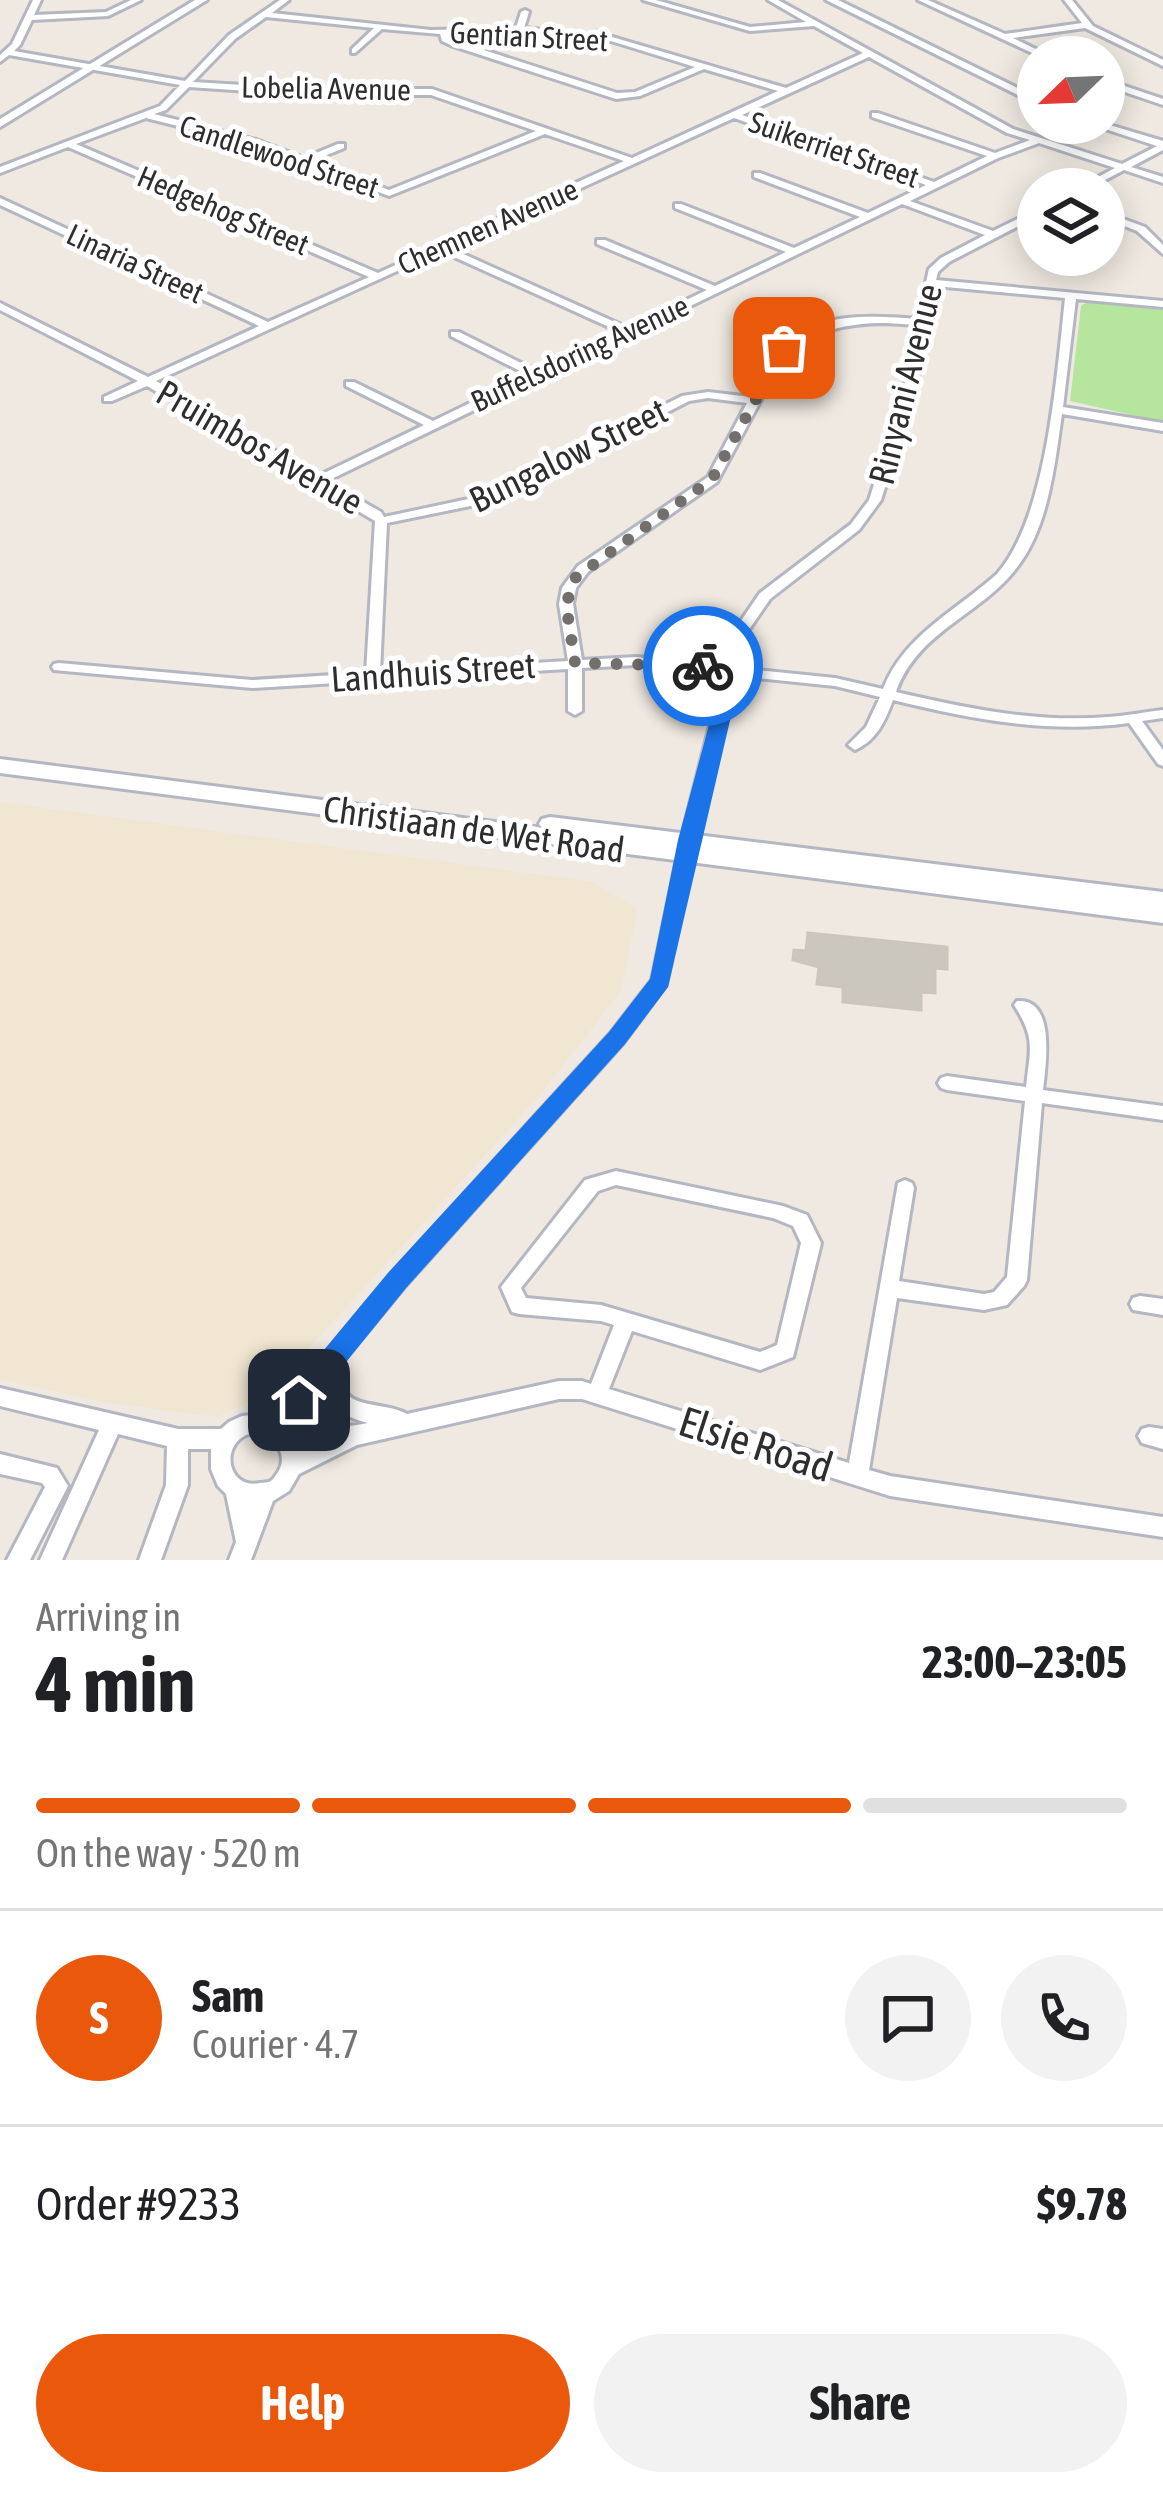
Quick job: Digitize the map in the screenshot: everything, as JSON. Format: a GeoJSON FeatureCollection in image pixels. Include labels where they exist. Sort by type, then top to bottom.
{"type":"FeatureCollection","features":[{"type":"Feature","properties":{"kind":"main road","name":"Christiaan de Wet Road"},"geometry":{"type":"LineString","coordinates":[[0,756],[1163,915]]}},
{"type":"Feature","properties":{"kind":"main road","name":"Christiaan de Wet Road"},"geometry":{"type":"LineString","coordinates":[[0,766],[1163,899]]}},
{"type":"Feature","properties":{"kind":"street"},"geometry":{"type":"LineString","coordinates":[[5,56],[37,0]]}},
{"type":"Feature","properties":{"kind":"street"},"geometry":{"type":"LineString","coordinates":[[28,18],[112,14],[137,0]]}},
{"type":"Feature","properties":{"kind":"street"},"geometry":{"type":"LineString","coordinates":[[0,124],[202,0]]}},
{"type":"Feature","properties":{"kind":"street"},"geometry":{"type":"LineString","coordinates":[[0,170],[163,108],[232,37],[285,0]]}},
{"type":"Feature","properties":{"kind":"street"},"geometry":{"type":"LineString","coordinates":[[647,0],[750,29],[815,24]]}},
{"type":"Feature","properties":{"kind":"street"},"geometry":{"type":"LineString","coordinates":[[772,0],[1017,131]]}},
{"type":"Feature","properties":{"kind":"street"},"geometry":{"type":"LineString","coordinates":[[831,0],[1017,92]]}},
{"type":"Feature","properties":{"kind":"street"},"geometry":{"type":"LineString","coordinates":[[922,0],[1017,43]]}},
{"type":"Feature","properties":{"kind":"street"},"geometry":{"type":"LineString","coordinates":[[1068,0],[1086,25],[1126,49],[1163,63]]}},
{"type":"Feature","properties":{"kind":"street"},"geometry":{"type":"LineString","coordinates":[[519,30],[525,12]]}},
{"type":"Feature","properties":{"kind":"street","name":"Gentian Street"},"geometry":{"type":"LineString","coordinates":[[264,14],[443,32],[519,30],[620,41],[787,92]]}},
{"type":"Feature","properties":{"kind":"street"},"geometry":{"type":"LineString","coordinates":[[1004,37],[1086,25]]}},
{"type":"Feature","properties":{"kind":"street"},"geometry":{"type":"LineString","coordinates":[[355,51],[380,27]]}},
{"type":"Feature","properties":{"kind":"street"},"geometry":{"type":"LineString","coordinates":[[443,32],[451,42],[616,96],[637,94],[704,66]]}},
{"type":"Feature","properties":{"kind":"street","name":"Chemnen Avenue"},"geometry":{"type":"LineString","coordinates":[[108,399],[868,54]]}},
{"type":"Feature","properties":{"kind":"street","name":"Lobelia Avenue"},"geometry":{"type":"LineString","coordinates":[[5,56],[188,84],[311,92],[423,91],[633,161]]}},
{"type":"Feature","properties":{"kind":"street"},"geometry":{"type":"LineString","coordinates":[[1125,89],[1163,102]]}},
{"type":"Feature","properties":{"kind":"street","name":"Suikerriet Street"},"geometry":{"type":"LineString","coordinates":[[734,115],[934,185]]}},
{"type":"Feature","properties":{"kind":"street","name":"Candlewood Street"},"geometry":{"type":"LineString","coordinates":[[146,116],[240,138],[379,192],[394,193],[544,130]]}},
{"type":"Feature","properties":{"kind":"street"},"geometry":{"type":"LineString","coordinates":[[875,116],[995,156]]}},
{"type":"Feature","properties":{"kind":"street"},"geometry":{"type":"LineString","coordinates":[[1125,134],[1163,146]]}},
{"type":"Feature","properties":{"kind":"street","name":"Hedgehog Street"},"geometry":{"type":"LineString","coordinates":[[68,144],[379,277]]}},
{"type":"Feature","properties":{"kind":"street","name":"Buffelsdoring Avenue"},"geometry":{"type":"LineString","coordinates":[[320,480],[1029,144]]}},
{"type":"Feature","properties":{"kind":"street"},"geometry":{"type":"LineString","coordinates":[[1046,144],[1122,168],[1163,146]]}},
{"type":"Feature","properties":{"kind":"street"},"geometry":{"type":"LineString","coordinates":[[302,162],[341,146]]}},
{"type":"Feature","properties":{"kind":"street"},"geometry":{"type":"LineString","coordinates":[[1125,169],[1163,179]]}},
{"type":"Feature","properties":{"kind":"street"},"geometry":{"type":"LineString","coordinates":[[757,175],[869,217]]}},
{"type":"Feature","properties":{"kind":"street","name":"Linaria Street"},"geometry":{"type":"LineString","coordinates":[[0,201],[269,327]]}},
{"type":"Feature","properties":{"kind":"street"},"geometry":{"type":"LineString","coordinates":[[902,201],[994,235]]}},
{"type":"Feature","properties":{"kind":"street"},"geometry":{"type":"LineString","coordinates":[[678,206],[794,252]]}},
{"type":"Feature","properties":{"kind":"street","name":"Rinyani Avenue"},"geometry":{"type":"LineString","coordinates":[[299,1400],[336,1352],[617,1038],[660,981],[687,848],[741,631],[777,585],[855,526],[875,500],[926,323],[937,265],[1017,223]]}},
{"type":"Feature","properties":{"kind":"street"},"geometry":{"type":"LineString","coordinates":[[1125,223],[1142,229],[1163,251]]}},
{"type":"Feature","properties":{"kind":"street"},"geometry":{"type":"LineString","coordinates":[[602,242],[715,290]]}},
{"type":"Feature","properties":{"kind":"street"},"geometry":{"type":"LineString","coordinates":[[442,248],[627,331]]}},
{"type":"Feature","properties":{"kind":"street"},"geometry":{"type":"LineString","coordinates":[[933,284],[1163,304]]}},
{"type":"Feature","properties":{"kind":"street"},"geometry":{"type":"LineString","coordinates":[[855,745],[870,735],[906,657],[1004,574],[1026,544],[1058,410],[1071,296]]}},
{"type":"Feature","properties":{"kind":"street","name":"Pruimbos Avenue"},"geometry":{"type":"LineString","coordinates":[[0,306],[149,382],[382,521],[373,674]]}},
{"type":"Feature","properties":{"kind":"street"},"geometry":{"type":"LineString","coordinates":[[575,711],[575,663],[566,604],[576,577],[712,479],[780,353],[821,327],[861,318],[926,323]]}},
{"type":"Feature","properties":{"kind":"street"},"geometry":{"type":"LineString","coordinates":[[454,334],[536,375]]}},
{"type":"Feature","properties":{"kind":"street"},"geometry":{"type":"LineString","coordinates":[[350,384],[432,425]]}},
{"type":"Feature","properties":{"kind":"street","name":"Bungalow Street"},"geometry":{"type":"LineString","coordinates":[[382,521],[491,498],[691,397],[755,401]]}},
{"type":"Feature","properties":{"kind":"street"},"geometry":{"type":"LineString","coordinates":[[1058,410],[1163,427]]}},
{"type":"Feature","properties":{"kind":"street","name":"Landhuis Street"},"geometry":{"type":"LineString","coordinates":[[58,667],[242,684],[652,662],[733,669],[1031,721],[1163,714]]}},
{"type":"Feature","properties":{"kind":"street"},"geometry":{"type":"LineString","coordinates":[[1133,719],[1163,761]]}},
{"type":"Feature","properties":{"kind":"street"},"geometry":{"type":"LineString","coordinates":[[888,1288],[984,1302],[1000,1299],[1017,1280],[1038,1032],[1023,1006]]}},
{"type":"Feature","properties":{"kind":"street"},"geometry":{"type":"LineString","coordinates":[[947,1083],[1163,1113]]}},
{"type":"Feature","properties":{"kind":"street"},"geometry":{"type":"LineString","coordinates":[[616,1178],[662,1187],[776,1211],[808,1229],[811,1243],[790,1345],[773,1359],[760,1361],[626,1320],[578,1310],[535,1310],[519,1306],[511,1295],[511,1287],[592,1185],[616,1178]]}},
{"type":"Feature","properties":{"kind":"street"},"geometry":{"type":"LineString","coordinates":[[857,1477],[904,1188]]}},
{"type":"Feature","properties":{"kind":"street"},"geometry":{"type":"LineString","coordinates":[[1140,1304],[1163,1307]]}},
{"type":"Feature","properties":{"kind":"street"},"geometry":{"type":"LineString","coordinates":[[597,1394],[626,1320]]}},
{"type":"Feature","properties":{"kind":"street"},"geometry":{"type":"LineString","coordinates":[[336,1352],[329,1383],[340,1403],[365,1416],[414,1420]]}},
{"type":"Feature","properties":{"kind":"street","name":"Elsie Road"},"geometry":{"type":"LineString","coordinates":[[292,1467],[353,1436],[559,1390],[597,1394],[890,1486],[1163,1527]]}},
{"type":"Feature","properties":{"kind":"street"},"geometry":{"type":"LineString","coordinates":[[0,1397],[183,1440],[228,1438],[264,1425],[299,1400]]}},
{"type":"Feature","properties":{"kind":"street"},"geometry":{"type":"LineString","coordinates":[[183,1440],[218,1465],[224,1482],[236,1491],[266,1491],[280,1484],[292,1467],[289,1439],[299,1400]]}},
{"type":"Feature","properties":{"kind":"street"},"geometry":{"type":"LineString","coordinates":[[51,1560],[112,1425]]}},
{"type":"Feature","properties":{"kind":"street"},"geometry":{"type":"LineString","coordinates":[[264,1425],[289,1439]]}},
{"type":"Feature","properties":{"kind":"street","name":"Elsie Road"},"geometry":{"type":"LineString","coordinates":[[289,1439],[353,1436]]}},
{"type":"Feature","properties":{"kind":"street"},"geometry":{"type":"LineString","coordinates":[[218,1465],[228,1438]]}},
{"type":"Feature","properties":{"kind":"street"},"geometry":{"type":"LineString","coordinates":[[150,1560],[177,1486],[183,1440]]}},
{"type":"Feature","properties":{"kind":"street"},"geometry":{"type":"LineString","coordinates":[[0,1464],[49,1475],[57,1486],[18,1560]]}},
{"type":"Feature","properties":{"kind":"street"},"geometry":{"type":"LineString","coordinates":[[236,1491],[243,1550]]}},
{"type":"Feature","properties":{"kind":"street"},"geometry":{"type":"LineString","coordinates":[[243,1550],[266,1491]]}},
{"type":"Feature","properties":{"kind":"shaded area"},"geometry":{"type":"Polygon","coordinates":[[[0,802],[593,882],[637,909],[621,991],[539,1096],[267,1394],[217,1417],[103,1402],[0,1379],[0,802]]]}},
{"type":"Feature","properties":{"kind":"green space"},"geometry":{"type":"Polygon","coordinates":[[[1087,302],[1163,309],[1163,422],[1070,401],[1081,306],[1087,302]]]}},
{"type":"Feature","properties":{"kind":"building"},"geometry":{"type":"Polygon","coordinates":[[[808,933],[947,947],[947,969],[935,968],[935,993],[921,992],[921,1010],[843,1002],[843,987],[817,984],[819,967],[793,960],[794,950],[806,951],[808,933]]]}},
{"type":"Feature","properties":{"kind":"way so far"},"geometry":{"type":"LineString","coordinates":[[703,666],[575,663],[566,604],[569,588],[596,559],[712,479],[784,348]]}},
{"type":"Feature","properties":{"kind":"route"},"geometry":{"type":"LineString","coordinates":[[299,1400],[397,1281],[617,1038],[660,981],[688,840],[733,669],[703,666]]}}]}
